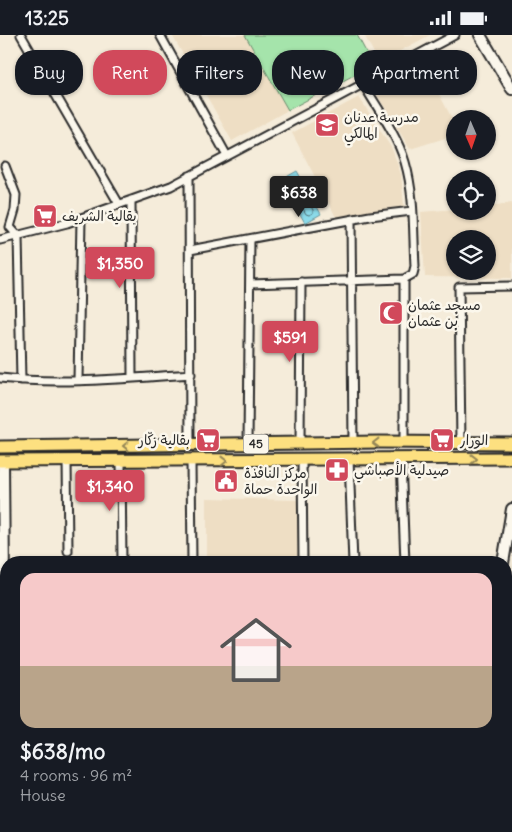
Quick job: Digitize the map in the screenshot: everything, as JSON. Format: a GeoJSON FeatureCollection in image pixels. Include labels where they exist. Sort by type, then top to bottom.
{"type":"FeatureCollection","features":[{"type":"Feature","properties":{"kind":"main road","name":"45"},"geometry":{"type":"LineString","coordinates":[[0,447],[300,443],[512,443]]}},
{"type":"Feature","properties":{"kind":"main road"},"geometry":{"type":"LineString","coordinates":[[322,443],[324,459]]}},
{"type":"Feature","properties":{"kind":"main road"},"geometry":{"type":"LineString","coordinates":[[499,443],[506,458]]}},
{"type":"Feature","properties":{"kind":"main road"},"geometry":{"type":"LineString","coordinates":[[17,447],[17,461]]}},
{"type":"Feature","properties":{"kind":"main road","name":"45"},"geometry":{"type":"LineString","coordinates":[[1,461],[506,458]]}},
{"type":"Feature","properties":{"kind":"street"},"geometry":{"type":"LineString","coordinates":[[20,35],[120,204]]}},
{"type":"Feature","properties":{"kind":"street"},"geometry":{"type":"LineString","coordinates":[[160,35],[227,156]]}},
{"type":"Feature","properties":{"kind":"street"},"geometry":{"type":"LineString","coordinates":[[427,50],[455,35]]}},
{"type":"Feature","properties":{"kind":"street"},"geometry":{"type":"LineString","coordinates":[[480,35],[512,86]]}},
{"type":"Feature","properties":{"kind":"street"},"geometry":{"type":"LineString","coordinates":[[0,240],[80,219],[171,185],[354,89]]}},
{"type":"Feature","properties":{"kind":"street"},"geometry":{"type":"LineString","coordinates":[[250,284],[404,279],[413,274],[415,266],[411,185],[405,160],[388,125],[370,95]]}},
{"type":"Feature","properties":{"kind":"street"},"geometry":{"type":"LineString","coordinates":[[5,166],[16,195],[10,227],[18,235],[21,380]]}},
{"type":"Feature","properties":{"kind":"street"},"geometry":{"type":"LineString","coordinates":[[189,176],[190,445]]}},
{"type":"Feature","properties":{"kind":"street"},"geometry":{"type":"LineString","coordinates":[[131,200],[132,378]]}},
{"type":"Feature","properties":{"kind":"street"},"geometry":{"type":"LineString","coordinates":[[190,250],[350,220],[412,211]]}},
{"type":"Feature","properties":{"kind":"street"},"geometry":{"type":"LineString","coordinates":[[78,380],[80,219]]}},
{"type":"Feature","properties":{"kind":"street"},"geometry":{"type":"LineString","coordinates":[[350,220],[354,443]]}},
{"type":"Feature","properties":{"kind":"street"},"geometry":{"type":"LineString","coordinates":[[248,444],[250,239]]}},
{"type":"Feature","properties":{"kind":"street"},"geometry":{"type":"LineString","coordinates":[[404,279],[404,443]]}},
{"type":"Feature","properties":{"kind":"street"},"geometry":{"type":"LineString","coordinates":[[300,443],[301,282]]}},
{"type":"Feature","properties":{"kind":"street"},"geometry":{"type":"LineString","coordinates":[[461,443],[459,287],[512,285]]}},
{"type":"Feature","properties":{"kind":"street"},"geometry":{"type":"LineString","coordinates":[[0,378],[78,380],[191,374]]}},
{"type":"Feature","properties":{"kind":"street"},"geometry":{"type":"LineString","coordinates":[[349,459],[353,556]]}},
{"type":"Feature","properties":{"kind":"street"},"geometry":{"type":"LineString","coordinates":[[401,459],[405,556]]}},
{"type":"Feature","properties":{"kind":"street"},"geometry":{"type":"LineString","coordinates":[[67,460],[68,551]]}},
{"type":"Feature","properties":{"kind":"street"},"geometry":{"type":"LineString","coordinates":[[302,460],[303,556]]}},
{"type":"Feature","properties":{"kind":"street"},"geometry":{"type":"LineString","coordinates":[[1,461],[2,556]]}},
{"type":"Feature","properties":{"kind":"street"},"geometry":{"type":"LineString","coordinates":[[121,461],[122,556]]}},
{"type":"Feature","properties":{"kind":"street"},"geometry":{"type":"LineString","coordinates":[[191,461],[192,556]]}},
{"type":"Feature","properties":{"kind":"street"},"geometry":{"type":"LineString","coordinates":[[504,556],[512,509]]}},
{"type":"Feature","properties":{"kind":"shaded area"},"geometry":{"type":"Polygon","coordinates":[[[172,35],[245,35],[254,50],[180,50],[172,35]]]}},
{"type":"Feature","properties":{"kind":"shaded area"},"geometry":{"type":"Polygon","coordinates":[[[364,35],[430,35],[402,50],[372,50],[364,35]]]}},
{"type":"Feature","properties":{"kind":"shaded area"},"geometry":{"type":"Polygon","coordinates":[[[262,65],[272,82],[272,95],[279,95],[288,110],[232,141],[206,95],[262,95],[262,65]]]}},
{"type":"Feature","properties":{"kind":"shaded area"},"geometry":{"type":"Polygon","coordinates":[[[377,95],[440,95],[448,110],[446,110],[446,138],[410,149],[377,95]]]}},
{"type":"Feature","properties":{"kind":"shaded area"},"geometry":{"type":"Polygon","coordinates":[[[359,97],[392,149],[401,174],[404,206],[336,217],[292,133],[359,97]]]}},
{"type":"Feature","properties":{"kind":"shaded area"},"geometry":{"type":"Polygon","coordinates":[[[512,203],[512,278],[496,278],[496,230],[446,230],[446,277],[425,277],[421,212],[446,210],[446,220],[496,220],[496,205],[512,203]]]}},
{"type":"Feature","properties":{"kind":"shaded area"},"geometry":{"type":"Polygon","coordinates":[[[207,498],[297,500],[298,556],[207,556],[207,498]]]}},
{"type":"Feature","properties":{"kind":"green space"},"geometry":{"type":"Polygon","coordinates":[[[245,35],[357,35],[365,50],[354,50],[354,75],[344,80],[344,50],[272,50],[272,82],[262,65],[262,50],[254,50],[245,35]]]}},
{"type":"Feature","properties":{"kind":"green space"},"geometry":{"type":"Polygon","coordinates":[[[279,95],[316,95],[288,110],[279,95]]]}},
{"type":"Feature","properties":{"kind":"water"},"geometry":{"type":"Polygon","coordinates":[[[297,171],[321,214],[305,223],[281,180],[297,171]]]}},
{"type":"Feature","properties":{"kind":"place","name":"مدرسة عدنان المالكي"},"geometry":{"type":"Point","coordinates":[327,125]}},
{"type":"Feature","properties":{"kind":"place","name":"بقالية الشريف"},"geometry":{"type":"Point","coordinates":[45,216]}},
{"type":"Feature","properties":{"kind":"place","name":"مسجد عثمان بن عثمان"},"geometry":{"type":"Point","coordinates":[391,313]}},
{"type":"Feature","properties":{"kind":"place","name":"بقالية زكّار"},"geometry":{"type":"Point","coordinates":[208,440]}},
{"type":"Feature","properties":{"kind":"place","name":"الورار"},"geometry":{"type":"Point","coordinates":[442,440]}},
{"type":"Feature","properties":{"kind":"place","name":"صيدلية الأصباشي"},"geometry":{"type":"Point","coordinates":[337,470]}},
{"type":"Feature","properties":{"kind":"place","name":"مركز النافذة الواحدة حماة"},"geometry":{"type":"Point","coordinates":[226,481]}}]}
